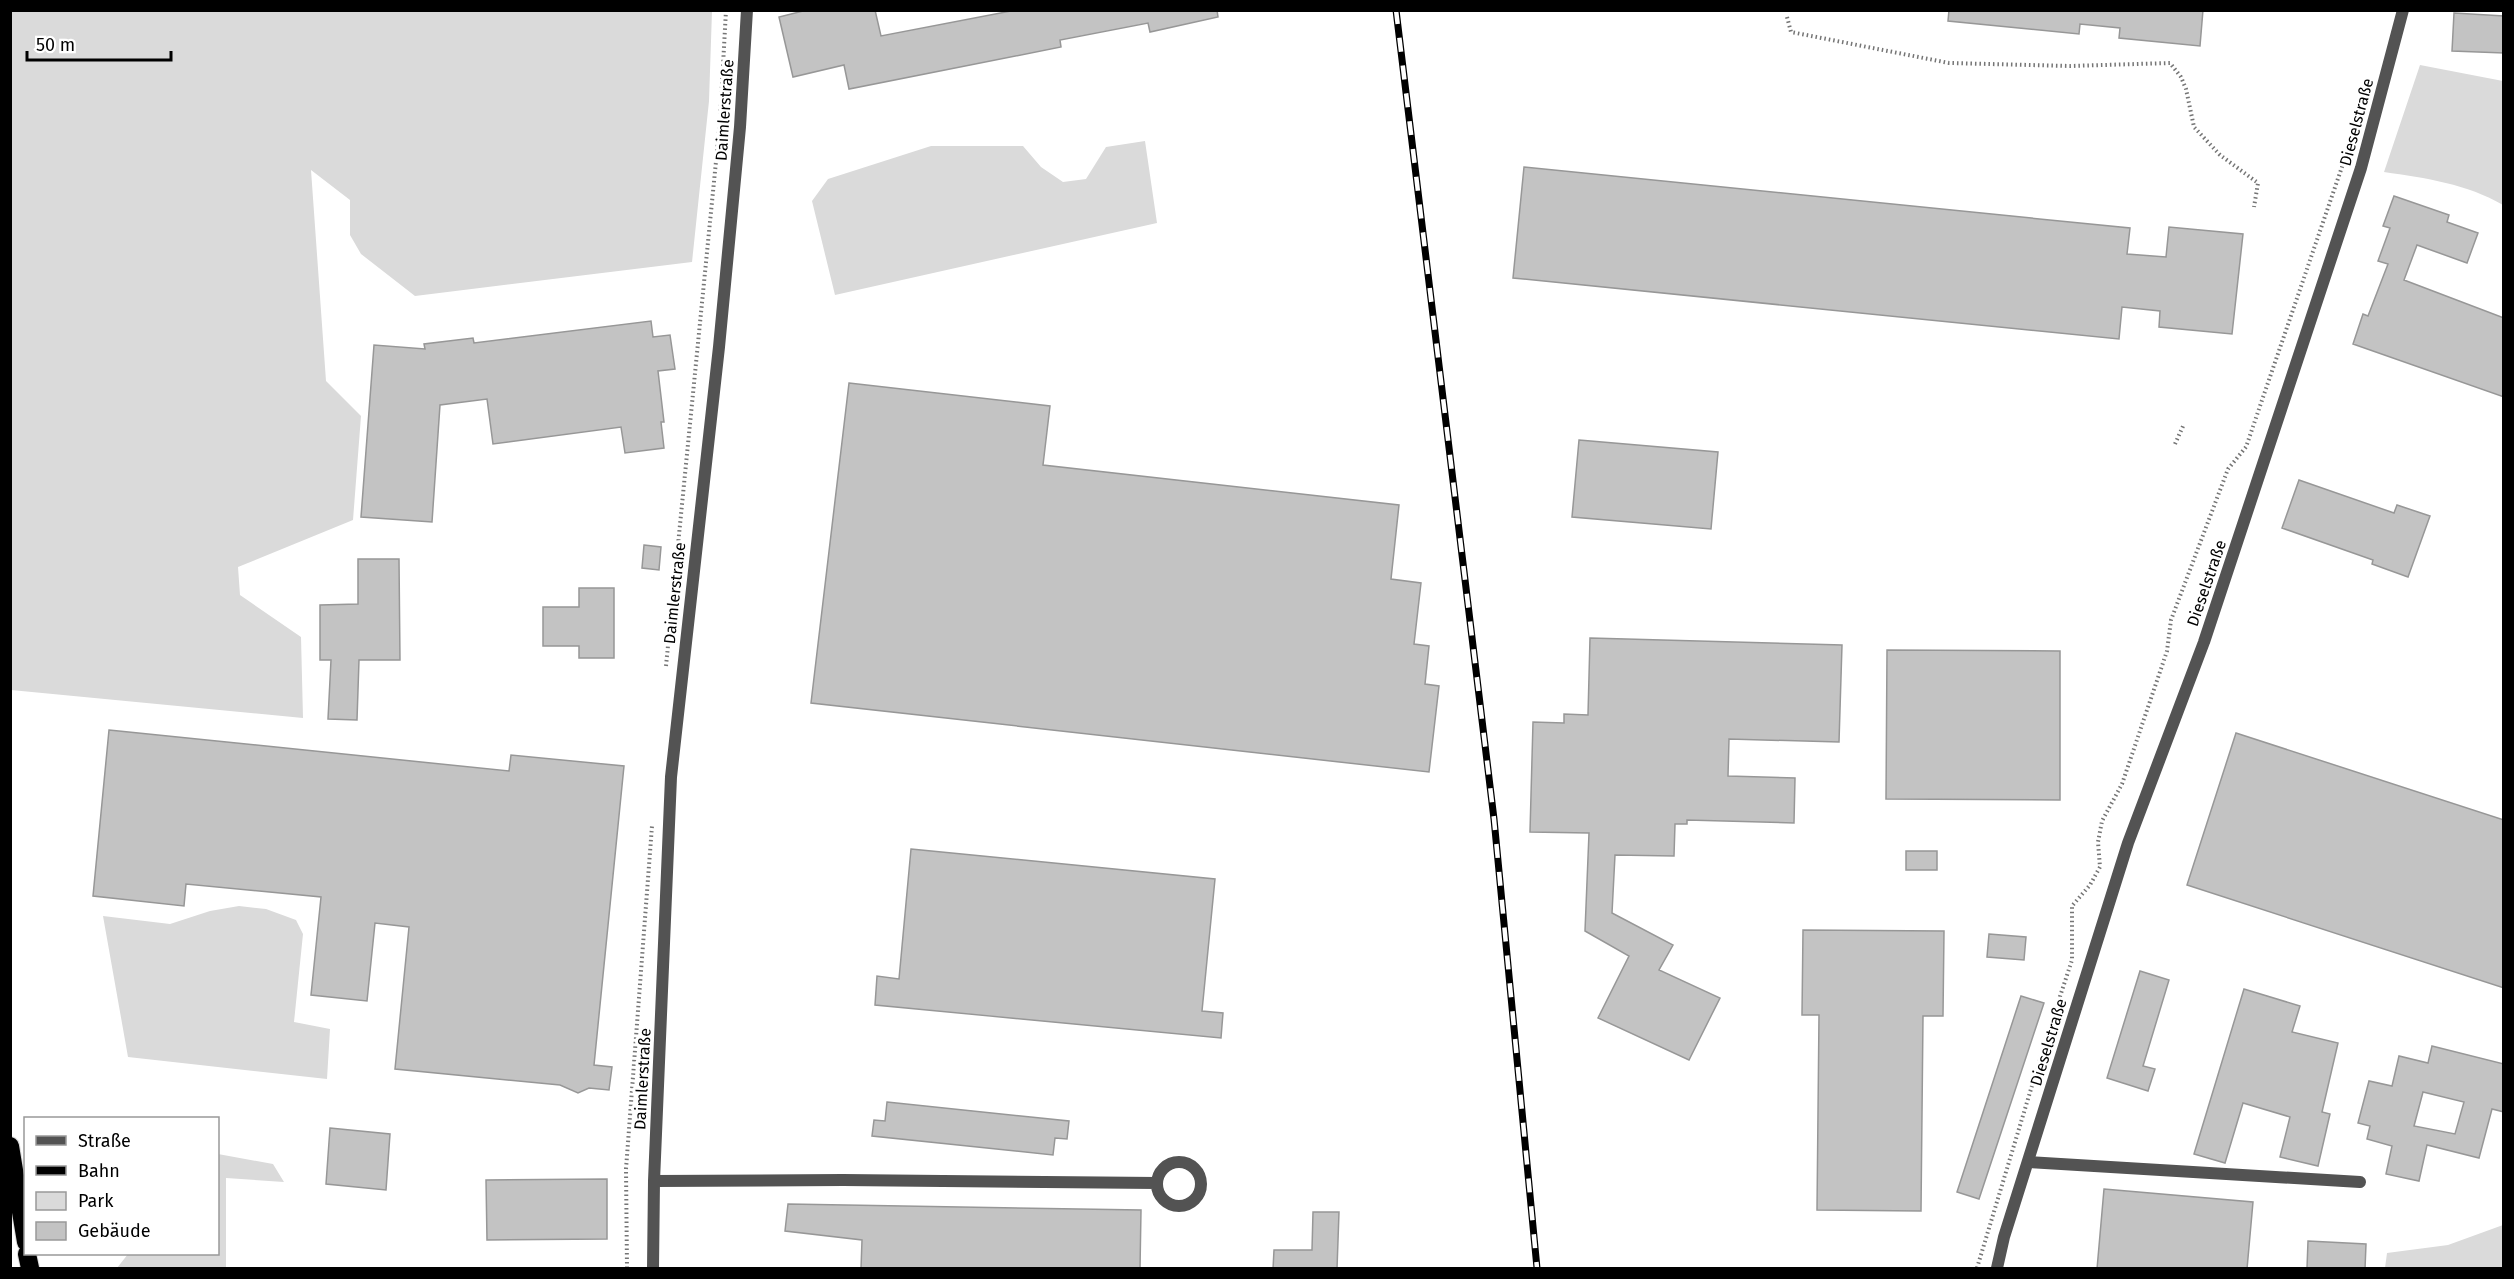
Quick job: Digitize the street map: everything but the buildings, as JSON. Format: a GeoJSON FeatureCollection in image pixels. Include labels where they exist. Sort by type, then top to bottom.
{"type":"FeatureCollection","features":[{"type":"Feature","properties":{"kind":"highway"},"geometry":{"type":"LineString","coordinates":[[10,1146],[24,1230]]}},
{"type":"Feature","properties":{"kind":"street","name":"Daimlerstraße"},"geometry":{"type":"LineString","coordinates":[[653,1269],[654,1180],[671,777],[719,347],[740,127],[747,10]]}},
{"type":"Feature","properties":{"kind":"street","name":"Dieselstraße"},"geometry":{"type":"LineString","coordinates":[[1997,1269],[2004,1237],[2128,843],[2204,642],[2361,168],[2403,10]]}},
{"type":"Feature","properties":{"kind":"street"},"geometry":{"type":"LineString","coordinates":[[2029,1162],[2360,1182]]}},
{"type":"Feature","properties":{"kind":"street"},"geometry":{"type":"LineString","coordinates":[[654,1180],[1157,1183]]}},
{"type":"Feature","properties":{"kind":"path"},"geometry":{"type":"LineString","coordinates":[[1787,17],[1791,32],[1949,63],[2070,66],[2170,63],[2181,77],[2186,89],[2194,127],[2220,155],[2258,183],[2254,207]]}},
{"type":"Feature","properties":{"kind":"path"},"geometry":{"type":"LineString","coordinates":[[1977,1269],[2072,960],[2072,906],[2091,885],[2100,867],[2098,842],[2102,820],[2122,784],[2167,651],[2171,620],[2228,469],[2246,447],[2344,161]]}},
{"type":"Feature","properties":{"kind":"path"},"geometry":{"type":"LineString","coordinates":[[2175,444],[2184,424]]}},
{"type":"Feature","properties":{"kind":"green space"},"geometry":{"type":"Polygon","coordinates":[[[10,11],[712,11],[709,101],[692,262],[415,296],[361,254],[350,235],[350,200],[311,170],[326,381],[361,416],[353,520],[238,567],[240,595],[301,637],[303,718],[11,690],[10,11]]]}},
{"type":"Feature","properties":{"kind":"green space"},"geometry":{"type":"Polygon","coordinates":[[[2420,65],[2503,81],[2503,205],[2461,187],[2384,172],[2420,65]]]}},
{"type":"Feature","properties":{"kind":"green space"},"geometry":{"type":"Polygon","coordinates":[[[1145,141],[1157,223],[835,295],[812,201],[828,179],[931,146],[1023,146],[1041,167],[1063,182],[1086,179],[1106,147],[1145,141]]]}},
{"type":"Feature","properties":{"kind":"green space"},"geometry":{"type":"Polygon","coordinates":[[[239,906],[266,909],[296,920],[303,934],[294,1022],[330,1029],[327,1079],[128,1057],[103,916],[170,924],[210,911],[239,906]]]}},
{"type":"Feature","properties":{"kind":"green space"},"geometry":{"type":"Polygon","coordinates":[[[219,1154],[273,1164],[284,1182],[226,1178],[226,1268],[117,1268],[127,1255],[219,1255],[219,1154]]]}},
{"type":"Feature","properties":{"kind":"green space"},"geometry":{"type":"Polygon","coordinates":[[[2503,1225],[2503,1268],[2385,1268],[2387,1253],[2448,1245],[2503,1225]]]}},
{"type":"Feature","properties":{"kind":"railway"},"geometry":{"type":"LineString","coordinates":[[1396,10],[1494,819],[1537,1268]]}}]}
